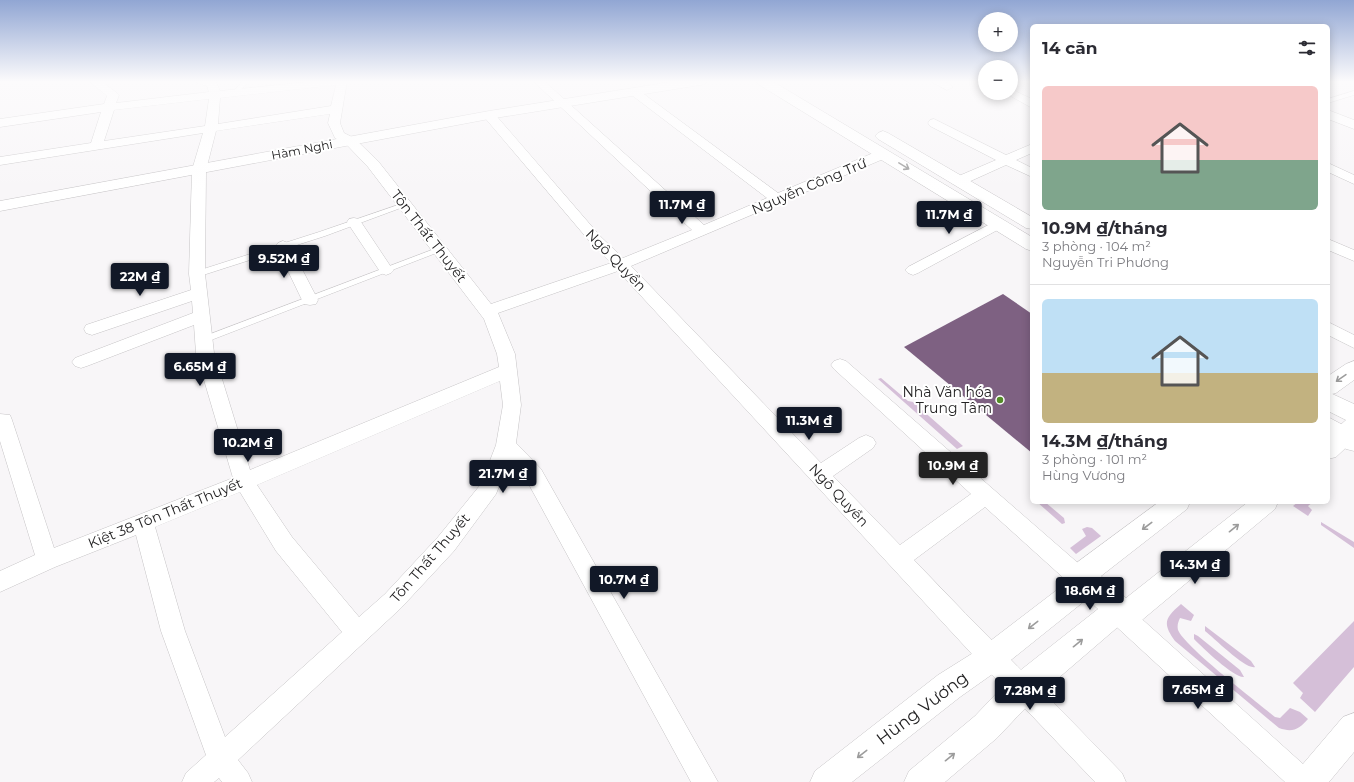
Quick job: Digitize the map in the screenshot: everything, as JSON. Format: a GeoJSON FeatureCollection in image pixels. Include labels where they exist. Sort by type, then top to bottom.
{"type":"FeatureCollection","features":[{"type":"Feature","properties":{"kind":"main road","name":"Hàm Nghi"},"geometry":{"type":"LineString","coordinates":[[0,206],[476,117]]}},
{"type":"Feature","properties":{"kind":"main road"},"geometry":{"type":"LineString","coordinates":[[824,117],[1030,243]]}},
{"type":"Feature","properties":{"kind":"main road"},"geometry":{"type":"LineString","coordinates":[[852,117],[1030,223]]}},
{"type":"Feature","properties":{"kind":"main road"},"geometry":{"type":"LineString","coordinates":[[1336,117],[1354,126]]}},
{"type":"Feature","properties":{"kind":"main road"},"geometry":{"type":"LineString","coordinates":[[883,154],[901,147]]}},
{"type":"Feature","properties":{"kind":"main road"},"geometry":{"type":"LineString","coordinates":[[940,189],[959,181]]}},
{"type":"Feature","properties":{"kind":"main road"},"geometry":{"type":"LineString","coordinates":[[998,224],[1016,215]]}},
{"type":"Feature","properties":{"kind":"main road"},"geometry":{"type":"LineString","coordinates":[[1330,386],[1354,369]]}},
{"type":"Feature","properties":{"kind":"main road"},"geometry":{"type":"LineString","coordinates":[[1330,401],[1354,415]]}},
{"type":"Feature","properties":{"kind":"main road","name":"Hùng Vương"},"geometry":{"type":"LineString","coordinates":[[826,782],[949,686],[991,658],[1176,504]]}},
{"type":"Feature","properties":{"kind":"main road"},"geometry":{"type":"LineString","coordinates":[[920,782],[986,727],[1023,688],[1263,504]]}},
{"type":"Feature","properties":{"kind":"main road"},"geometry":{"type":"LineString","coordinates":[[1083,580],[1121,614]]}},
{"type":"Feature","properties":{"kind":"main road"},"geometry":{"type":"LineString","coordinates":[[1308,782],[1354,728]]}},
{"type":"Feature","properties":{"kind":"street"},"geometry":{"type":"LineString","coordinates":[[0,123],[38,117]]}},
{"type":"Feature","properties":{"kind":"street"},"geometry":{"type":"LineString","coordinates":[[96,146],[106,117]]}},
{"type":"Feature","properties":{"kind":"street"},"geometry":{"type":"LineString","coordinates":[[212,117],[211,128],[199,170],[197,274],[203,340],[226,426],[244,482],[284,544],[358,633]]}},
{"type":"Feature","properties":{"kind":"street"},"geometry":{"type":"LineString","coordinates":[[0,160],[281,117]]}},
{"type":"Feature","properties":{"kind":"street","name":"Tôn Thất Thuyết"},"geometry":{"type":"LineString","coordinates":[[195,782],[393,601],[446,544],[489,488],[506,445],[512,405],[506,354],[492,317],[373,164],[350,141],[339,135],[334,123],[335,117]]}},
{"type":"Feature","properties":{"kind":"street","name":"Ngô Quyền"},"geometry":{"type":"LineString","coordinates":[[491,117],[596,240],[819,474],[991,658],[1023,688],[1113,782]]}},
{"type":"Feature","properties":{"kind":"street"},"geometry":{"type":"LineString","coordinates":[[579,117],[702,231]]}},
{"type":"Feature","properties":{"kind":"street"},"geometry":{"type":"LineString","coordinates":[[678,117],[777,199]]}},
{"type":"Feature","properties":{"kind":"street"},"geometry":{"type":"LineString","coordinates":[[934,123],[1030,172]]}},
{"type":"Feature","properties":{"kind":"street"},"geometry":{"type":"LineString","coordinates":[[959,181],[1030,149]]}},
{"type":"Feature","properties":{"kind":"street","name":"Nguyễn Công Trứ"},"geometry":{"type":"LineString","coordinates":[[487,311],[621,265],[883,154]]}},
{"type":"Feature","properties":{"kind":"street"},"geometry":{"type":"LineString","coordinates":[[1330,168],[1354,180]]}},
{"type":"Feature","properties":{"kind":"street"},"geometry":{"type":"LineString","coordinates":[[354,222],[386,270]]}},
{"type":"Feature","properties":{"kind":"street"},"geometry":{"type":"LineString","coordinates":[[913,270],[998,224]]}},
{"type":"Feature","properties":{"kind":"street"},"geometry":{"type":"LineString","coordinates":[[1330,245],[1354,256]]}},
{"type":"Feature","properties":{"kind":"street"},"geometry":{"type":"LineString","coordinates":[[284,246],[310,300]]}},
{"type":"Feature","properties":{"kind":"street"},"geometry":{"type":"LineString","coordinates":[[92,329],[199,293]]}},
{"type":"Feature","properties":{"kind":"street"},"geometry":{"type":"LineString","coordinates":[[81,362],[201,316]]}},
{"type":"Feature","properties":{"kind":"street"},"geometry":{"type":"LineString","coordinates":[[1330,329],[1354,342]]}},
{"type":"Feature","properties":{"kind":"street"},"geometry":{"type":"LineString","coordinates":[[840,365],[1083,580]]}},
{"type":"Feature","properties":{"kind":"street","name":"Kiệt 38 Tôn Thất Thuyết"},"geometry":{"type":"LineString","coordinates":[[0,582],[47,560],[244,482],[508,370]]}},
{"type":"Feature","properties":{"kind":"street"},"geometry":{"type":"LineString","coordinates":[[2,420],[47,560]]}},
{"type":"Feature","properties":{"kind":"street"},"geometry":{"type":"LineString","coordinates":[[819,474],[866,443]]}},
{"type":"Feature","properties":{"kind":"street"},"geometry":{"type":"LineString","coordinates":[[506,445],[534,474],[705,782]]}},
{"type":"Feature","properties":{"kind":"street"},"geometry":{"type":"LineString","coordinates":[[898,559],[986,495]]}},
{"type":"Feature","properties":{"kind":"street"},"geometry":{"type":"LineString","coordinates":[[143,523],[173,631],[220,759],[239,782]]}},
{"type":"Feature","properties":{"kind":"street"},"geometry":{"type":"LineString","coordinates":[[1121,614],[1304,782]]}},
{"type":"Feature","properties":{"kind":"lane"},"geometry":{"type":"LineString","coordinates":[[197,274],[284,246],[404,204]]}},
{"type":"Feature","properties":{"kind":"lane"},"geometry":{"type":"LineString","coordinates":[[203,340],[440,250]]}},
{"type":"Feature","properties":{"kind":"shaded area"},"geometry":{"type":"Polygon","coordinates":[[[881,378],[908,401],[913,402],[963,446],[957,449],[878,379],[881,378]]]}},
{"type":"Feature","properties":{"kind":"shaded area"},"geometry":{"type":"Polygon","coordinates":[[[1039,504],[1047,504],[1064,518],[1065,523],[1062,524],[1039,504]]]}},
{"type":"Feature","properties":{"kind":"shaded area"},"geometry":{"type":"Polygon","coordinates":[[[1296,504],[1310,504],[1308,506],[1312,510],[1308,516],[1293,506],[1296,504]]]}},
{"type":"Feature","properties":{"kind":"shaded area"},"geometry":{"type":"Polygon","coordinates":[[[1321,522],[1354,542],[1354,548],[1321,525],[1321,522]]]}},
{"type":"Feature","properties":{"kind":"shaded area"},"geometry":{"type":"Polygon","coordinates":[[[1087,527],[1092,528],[1101,536],[1076,554],[1070,548],[1086,536],[1082,529],[1087,527]]]}},
{"type":"Feature","properties":{"kind":"shaded area"},"geometry":{"type":"Polygon","coordinates":[[[1181,604],[1194,615],[1191,621],[1180,618],[1178,630],[1183,638],[1207,661],[1275,717],[1280,718],[1290,708],[1300,712],[1308,719],[1299,728],[1288,730],[1279,728],[1175,641],[1168,630],[1167,621],[1171,613],[1181,604]]]}},
{"type":"Feature","properties":{"kind":"shaded area"},"geometry":{"type":"Polygon","coordinates":[[[1354,621],[1354,667],[1315,712],[1300,698],[1303,693],[1293,683],[1354,621]]]}},
{"type":"Feature","properties":{"kind":"shaded area"},"geometry":{"type":"Polygon","coordinates":[[[1205,626],[1251,661],[1255,667],[1245,664],[1230,653],[1205,631],[1205,626]]]}},
{"type":"Feature","properties":{"kind":"shaded area"},"geometry":{"type":"Polygon","coordinates":[[[1194,634],[1240,670],[1244,677],[1233,673],[1219,662],[1194,639],[1194,634]]]}},
{"type":"Feature","properties":{"kind":"building","name":"Nhà Văn hóa Trung Tâm"},"geometry":{"type":"Polygon","coordinates":[[[1003,294],[1030,313],[1030,451],[904,347],[1003,294]]]}},
{"type":"Feature","properties":{"kind":"place","name":"Nhà Văn hóa Trung Tâm"},"geometry":{"type":"Point","coordinates":[1000,400]}}]}
